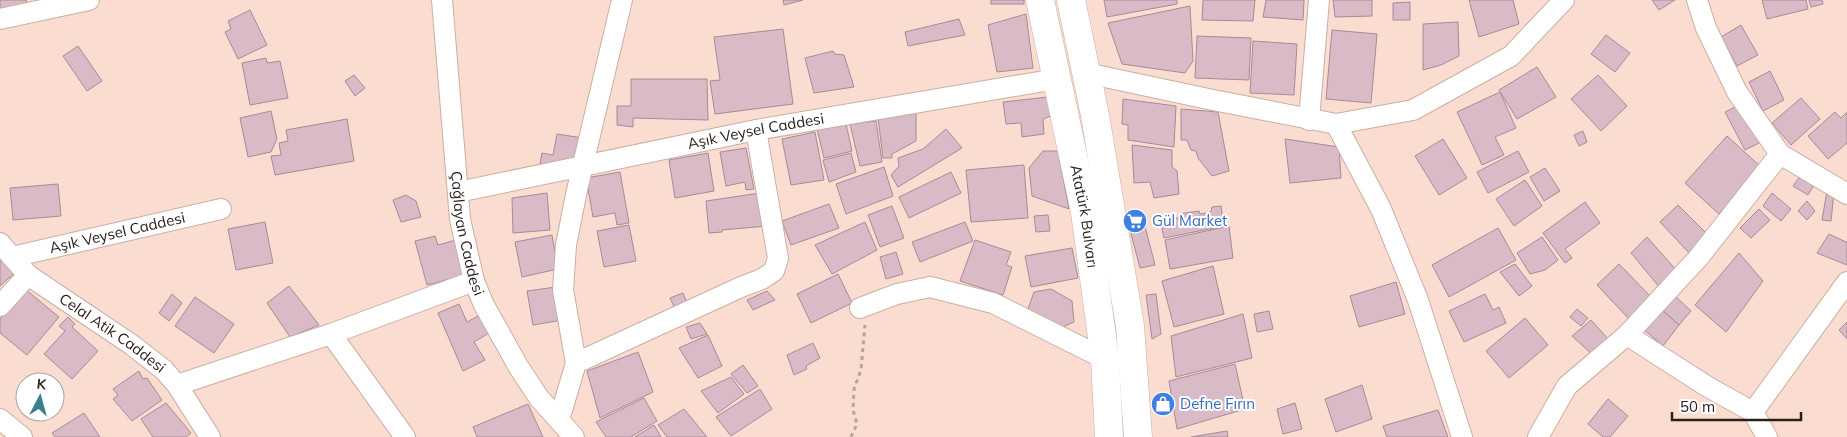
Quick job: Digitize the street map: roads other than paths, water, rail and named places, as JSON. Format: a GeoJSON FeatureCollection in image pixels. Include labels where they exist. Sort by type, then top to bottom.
{"type":"FeatureCollection","features":[{"type":"Feature","properties":{"kind":"highway","name":"Atatürk Bulvarı"},"geometry":{"type":"LineString","coordinates":[[1040,0],[1085,212],[1105,359],[1109,437]]}},
{"type":"Feature","properties":{"kind":"highway","name":"Atatürk Bulvarı"},"geometry":{"type":"LineString","coordinates":[[1071,0],[1113,215],[1130,326],[1138,437]]}},
{"type":"Feature","properties":{"kind":"highway"},"geometry":{"type":"LineString","coordinates":[[1101,330],[1130,326]]}},
{"type":"Feature","properties":{"kind":"street"},"geometry":{"type":"LineString","coordinates":[[0,19],[89,0]]}},
{"type":"Feature","properties":{"kind":"street","name":"Çağlayan Caddesi"},"geometry":{"type":"LineString","coordinates":[[442,0],[460,219],[474,281],[488,313],[518,366],[539,398],[574,437]]}},
{"type":"Feature","properties":{"kind":"street"},"geometry":{"type":"LineString","coordinates":[[559,420],[576,363],[563,290],[566,245],[622,0]]}},
{"type":"Feature","properties":{"kind":"street"},"geometry":{"type":"LineString","coordinates":[[1309,120],[1319,0]]}},
{"type":"Feature","properties":{"kind":"street"},"geometry":{"type":"LineString","coordinates":[[1086,72],[1309,120],[1336,124],[1413,110],[1511,56],[1564,0]]}},
{"type":"Feature","properties":{"kind":"street"},"geometry":{"type":"LineString","coordinates":[[1697,0],[1706,28],[1737,92],[1780,154],[1847,194]]}},
{"type":"Feature","properties":{"kind":"street","name":"Aşık Veysel Caddesi"},"geometry":{"type":"LineString","coordinates":[[458,192],[756,130],[1056,79]]}},
{"type":"Feature","properties":{"kind":"street"},"geometry":{"type":"LineString","coordinates":[[1336,124],[1381,209],[1418,300],[1462,437]]}},
{"type":"Feature","properties":{"kind":"street"},"geometry":{"type":"LineString","coordinates":[[576,363],[774,271],[778,258],[756,130]]}},
{"type":"Feature","properties":{"kind":"street"},"geometry":{"type":"LineString","coordinates":[[1538,437],[1567,386],[1627,335],[1699,257],[1780,154]]}},
{"type":"Feature","properties":{"kind":"street","name":"Aşık Veysel Caddesi"},"geometry":{"type":"LineString","coordinates":[[6,250],[221,209]]}},
{"type":"Feature","properties":{"kind":"street","name":"Celal Atik Caddesi"},"geometry":{"type":"LineString","coordinates":[[6,250],[28,275],[150,358],[177,386],[206,436]]}},
{"type":"Feature","properties":{"kind":"street"},"geometry":{"type":"LineString","coordinates":[[0,306],[28,275]]}},
{"type":"Feature","properties":{"kind":"street"},"geometry":{"type":"LineString","coordinates":[[177,386],[331,334],[474,281]]}},
{"type":"Feature","properties":{"kind":"street"},"geometry":{"type":"LineString","coordinates":[[1753,412],[1847,282]]}},
{"type":"Feature","properties":{"kind":"street"},"geometry":{"type":"LineString","coordinates":[[865,312],[897,294],[930,288],[993,303],[1105,359]]}},
{"type":"Feature","properties":{"kind":"street"},"geometry":{"type":"LineString","coordinates":[[331,334],[405,437]]}},
{"type":"Feature","properties":{"kind":"street"},"geometry":{"type":"LineString","coordinates":[[1627,335],[1708,387],[1753,412],[1765,437]]}},
{"type":"Feature","properties":{"kind":"street"},"geometry":{"type":"LineString","coordinates":[[0,419],[22,437]]}},
{"type":"Feature","properties":{"kind":"place","name":"Gül Market"},"geometry":{"type":"Point","coordinates":[1135,221]}},
{"type":"Feature","properties":{"kind":"place","name":"Defne Fırın"},"geometry":{"type":"Point","coordinates":[1163,404]}}]}
